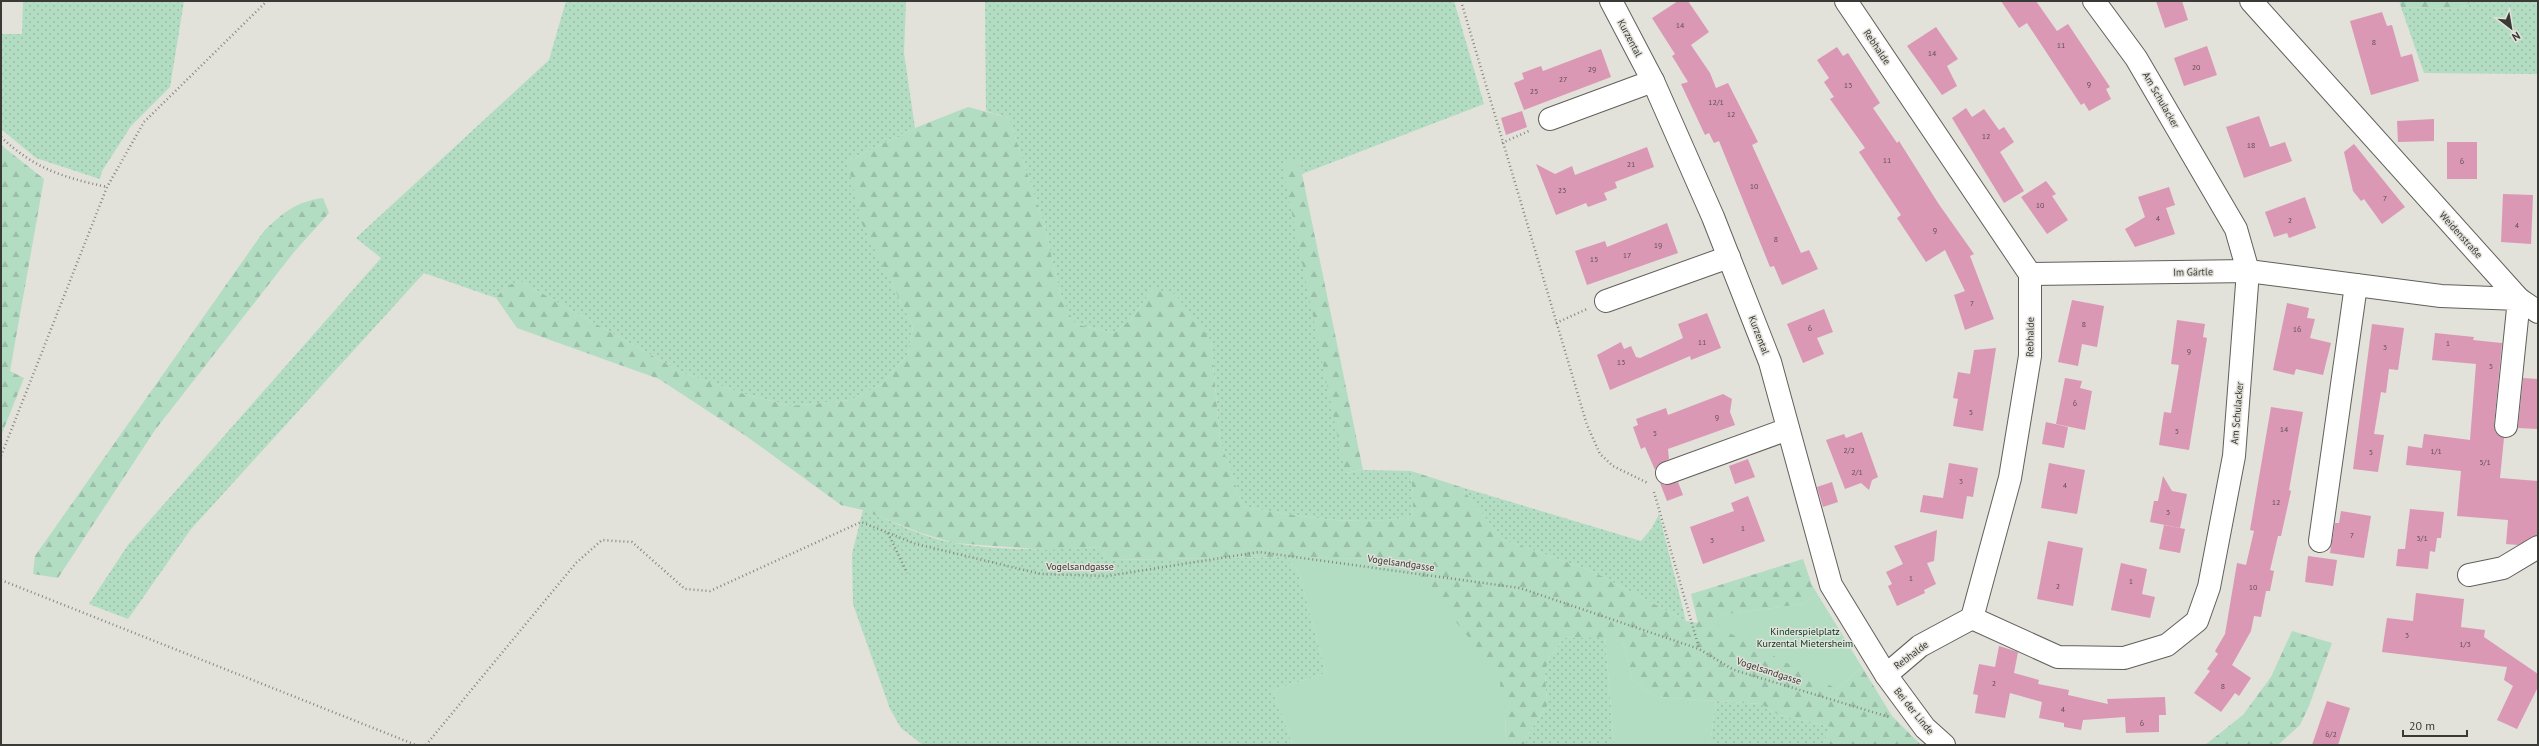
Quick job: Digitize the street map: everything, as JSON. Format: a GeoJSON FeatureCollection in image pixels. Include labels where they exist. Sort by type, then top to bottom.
{"type":"FeatureCollection","features":[{"type":"Feature","properties":{"kind":"street","name":"Kurzental"},"geometry":{"type":"LineString","coordinates":[[1611,1],[1652,81],[1713,217],[1770,362],[1831,585],[1886,675]]}},
{"type":"Feature","properties":{"kind":"street","name":"Rebhalde"},"geometry":{"type":"LineString","coordinates":[[1846,1],[2030,274],[2030,356],[2010,478],[1972,618],[1920,646],[1886,675]]}},
{"type":"Feature","properties":{"kind":"street","name":"Am Schulacker"},"geometry":{"type":"LineString","coordinates":[[1972,618],[2058,657],[2124,658],[2166,645],[2197,621],[2210,587],[2234,456],[2248,271],[2236,229],[2136,58],[2094,1]]}},
{"type":"Feature","properties":{"kind":"street","name":"Weidenstraße"},"geometry":{"type":"LineString","coordinates":[[2251,1],[2519,299],[2538,312]]}},
{"type":"Feature","properties":{"kind":"street"},"geometry":{"type":"LineString","coordinates":[[1550,119],[1652,81]]}},
{"type":"Feature","properties":{"kind":"street"},"geometry":{"type":"LineString","coordinates":[[1606,301],[1729,257]]}},
{"type":"Feature","properties":{"kind":"street","name":"Im Gärtle"},"geometry":{"type":"LineString","coordinates":[[2030,274],[2248,271],[2441,296],[2519,299]]}},
{"type":"Feature","properties":{"kind":"street"},"geometry":{"type":"LineString","coordinates":[[2320,541],[2356,285]]}},
{"type":"Feature","properties":{"kind":"street"},"geometry":{"type":"LineString","coordinates":[[2506,426],[2519,299]]}},
{"type":"Feature","properties":{"kind":"street"},"geometry":{"type":"LineString","coordinates":[[1666,473],[1788,428]]}},
{"type":"Feature","properties":{"kind":"street"},"geometry":{"type":"LineString","coordinates":[[2469,574],[2503,568],[2538,547]]}},
{"type":"Feature","properties":{"kind":"street","name":"Bei der Linde"},"geometry":{"type":"LineString","coordinates":[[1886,675],[1925,728],[1944,745]]}},
{"type":"Feature","properties":{"kind":"path"},"geometry":{"type":"LineString","coordinates":[[1,456],[107,187],[126,150],[144,122],[267,1]]}},
{"type":"Feature","properties":{"kind":"path"},"geometry":{"type":"LineString","coordinates":[[1461,1],[1587,425],[1600,454],[1613,466],[1647,482],[1657,496],[1699,649]]}},
{"type":"Feature","properties":{"kind":"path"},"geometry":{"type":"LineString","coordinates":[[1502,143],[1546,124],[1550,119]]}},
{"type":"Feature","properties":{"kind":"path"},"geometry":{"type":"LineString","coordinates":[[1,137],[20,156],[61,177],[107,187]]}},
{"type":"Feature","properties":{"kind":"path"},"geometry":{"type":"LineString","coordinates":[[1556,323],[1606,301]]}},
{"type":"Feature","properties":{"kind":"path","name":"Vogelsandgasse"},"geometry":{"type":"LineString","coordinates":[[426,745],[576,563],[602,540],[632,542],[686,589],[710,591],[861,522],[916,544],[1041,574],[1107,576],[1259,552],[1520,588],[1699,649],[1734,670],[1925,728]]}},
{"type":"Feature","properties":{"kind":"path"},"geometry":{"type":"LineString","coordinates":[[888,532],[907,573]]}},
{"type":"Feature","properties":{"kind":"path"},"geometry":{"type":"LineString","coordinates":[[1,580],[416,745]]}},
{"type":"Feature","properties":{"kind":"green space"},"geometry":{"type":"Polygon","coordinates":[[[23,1],[184,1],[170,87],[131,126],[102,171],[100,179],[36,158],[1,129],[1,34],[22,34],[23,1]]]}},
{"type":"Feature","properties":{"kind":"green space"},"geometry":{"type":"Polygon","coordinates":[[[566,1],[906,1],[904,53],[915,128],[847,161],[891,282],[913,326],[908,354],[882,384],[851,400],[791,406],[744,394],[681,372],[520,281],[506,286],[496,298],[424,273],[191,529],[128,619],[89,604],[128,545],[381,258],[356,238],[549,60],[566,1]]]}},
{"type":"Feature","properties":{"kind":"green space"},"geometry":{"type":"Polygon","coordinates":[[[985,1],[1454,1],[1484,104],[1302,174],[1299,161],[1346,473],[1363,470],[1411,471],[1413,500],[1411,517],[1389,520],[1347,521],[1306,517],[1243,507],[1220,440],[1211,340],[1153,289],[1132,318],[1114,333],[1075,324],[1061,297],[1044,224],[1009,118],[986,111],[985,1]]]}},
{"type":"Feature","properties":{"kind":"green space"},"geometry":{"type":"Polygon","coordinates":[[[2399,1],[2472,1],[2460,9],[2401,7],[2399,1]]]}},
{"type":"Feature","properties":{"kind":"green space"},"geometry":{"type":"Polygon","coordinates":[[[2472,1],[2538,1],[2538,74],[2424,73],[2401,7],[2460,9],[2472,1]]]}},
{"type":"Feature","properties":{"kind":"green space"},"geometry":{"type":"Polygon","coordinates":[[[968,107],[1009,118],[1044,224],[1061,297],[1075,324],[1114,333],[1132,318],[1153,289],[1175,294],[1211,340],[1220,440],[1243,507],[1306,517],[1346,521],[1388,520],[1411,517],[1413,500],[1411,471],[1461,487],[1502,539],[1592,571],[1686,621],[1698,623],[1691,594],[1803,559],[1812,585],[1818,595],[1803,604],[1722,615],[1837,689],[1862,667],[1892,716],[1921,745],[1822,745],[1832,727],[1779,715],[1761,704],[1656,697],[1632,679],[1622,637],[1564,638],[1549,658],[1545,671],[1547,706],[1527,735],[1525,745],[1506,745],[1505,712],[1380,559],[1286,557],[1106,560],[1100,547],[1048,550],[954,543],[921,533],[863,510],[841,505],[746,436],[659,379],[517,328],[496,298],[506,286],[520,281],[681,372],[744,394],[791,406],[851,400],[882,384],[908,354],[913,326],[862,224],[847,161],[915,128],[968,107]]]}},
{"type":"Feature","properties":{"kind":"green space"},"geometry":{"type":"Polygon","coordinates":[[[1,145],[44,179],[10,371],[24,378],[1,436],[1,145]]]}},
{"type":"Feature","properties":{"kind":"green space"},"geometry":{"type":"Polygon","coordinates":[[[1286,159],[1299,161],[1363,470],[1345,473],[1284,174],[1286,159]]]}},
{"type":"Feature","properties":{"kind":"green space"},"geometry":{"type":"Polygon","coordinates":[[[323,198],[329,213],[294,252],[155,430],[58,578],[33,574],[35,556],[264,231],[284,213],[297,205],[323,198]]]}},
{"type":"Feature","properties":{"kind":"green space"},"geometry":{"type":"Polygon","coordinates":[[[1461,487],[1641,541],[1652,528],[1659,514],[1686,621],[1592,571],[1502,539],[1461,487]]]}},
{"type":"Feature","properties":{"kind":"green space"},"geometry":{"type":"Polygon","coordinates":[[[863,510],[908,529],[942,541],[972,546],[1027,549],[1100,547],[1106,560],[1286,557],[1299,573],[1326,673],[1273,690],[1293,745],[923,745],[901,728],[890,709],[853,604],[852,554],[863,510]]]}},
{"type":"Feature","properties":{"kind":"green space"},"geometry":{"type":"Polygon","coordinates":[[[1286,557],[1380,559],[1411,577],[1442,605],[1498,673],[1505,712],[1506,745],[1293,745],[1273,690],[1326,673],[1299,573],[1286,557]]]}},
{"type":"Feature","properties":{"kind":"green space","name":"Kinderspielplatz Kurzental Mietersheim"},"geometry":{"type":"Polygon","coordinates":[[[1818,595],[1862,667],[1837,689],[1718,627],[1721,615],[1803,604],[1818,595]]]}},
{"type":"Feature","properties":{"kind":"green space"},"geometry":{"type":"Polygon","coordinates":[[[2292,631],[2332,643],[2309,706],[2300,725],[2278,745],[2205,745],[2243,715],[2271,677],[2292,631]]]}},
{"type":"Feature","properties":{"kind":"green space"},"geometry":{"type":"Polygon","coordinates":[[[1605,636],[1614,745],[1525,745],[1527,735],[1547,706],[1545,671],[1549,658],[1564,638],[1605,636]]]}},
{"type":"Feature","properties":{"kind":"green space"},"geometry":{"type":"Polygon","coordinates":[[[1605,636],[1622,637],[1632,679],[1656,697],[1716,701],[1710,745],[1614,745],[1605,636]]]}},
{"type":"Feature","properties":{"kind":"green space"},"geometry":{"type":"Polygon","coordinates":[[[1716,701],[1761,704],[1779,715],[1832,727],[1822,745],[1710,745],[1716,701]]]}},
{"type":"Feature","properties":{"kind":"building"},"geometry":{"type":"Polygon","coordinates":[[[1678,1],[1688,1],[1709,32],[1691,45],[1710,73],[1716,88],[1728,83],[1758,142],[1752,145],[1801,253],[1809,250],[1818,269],[1782,285],[1774,266],[1770,267],[1719,141],[1714,143],[1709,133],[1705,135],[1681,84],[1688,82],[1672,56],[1675,54],[1652,18],[1678,1]]]}},
{"type":"Feature","properties":{"kind":"building"},"geometry":{"type":"Polygon","coordinates":[[[2001,1],[2036,1],[2057,31],[2068,24],[2110,87],[2106,89],[2111,99],[2089,111],[2084,103],[2081,105],[2027,23],[2019,28],[2001,1]]]}},
{"type":"Feature","properties":{"kind":"building"},"geometry":{"type":"Polygon","coordinates":[[[2156,1],[2182,1],[2188,20],[2165,28],[2156,1]]]}},
{"type":"Feature","properties":{"kind":"building"},"geometry":{"type":"Polygon","coordinates":[[[2382,12],[2387,26],[2392,25],[2401,57],[2412,54],[2419,81],[2371,95],[2350,21],[2382,12]]]}},
{"type":"Feature","properties":{"kind":"building"},"geometry":{"type":"Polygon","coordinates":[[[1936,27],[1958,59],[1947,66],[1957,86],[1942,95],[1907,46],[1936,27]]]}},
{"type":"Feature","properties":{"kind":"building"},"geometry":{"type":"Polygon","coordinates":[[[2207,46],[2217,75],[2184,86],[2174,58],[2207,46]]]}},
{"type":"Feature","properties":{"kind":"building"},"geometry":{"type":"Polygon","coordinates":[[[1837,47],[1843,56],[1848,53],[1880,103],[1873,108],[1897,143],[1899,141],[1938,203],[1974,254],[1970,256],[1994,319],[1965,330],[1954,295],[1965,291],[1945,250],[1926,262],[1897,218],[1901,215],[1859,152],[1865,148],[1830,99],[1834,97],[1824,82],[1829,78],[1817,60],[1837,47]]]}},
{"type":"Feature","properties":{"kind":"building"},"geometry":{"type":"Polygon","coordinates":[[[1601,49],[1611,77],[1524,110],[1514,83],[1524,79],[1522,73],[1541,66],[1543,71],[1601,49]]]}},
{"type":"Feature","properties":{"kind":"building"},"geometry":{"type":"Polygon","coordinates":[[[1966,108],[1972,117],[1984,109],[1999,130],[2004,127],[2014,142],[2000,152],[2024,191],[2004,203],[1952,118],[1966,108]]]}},
{"type":"Feature","properties":{"kind":"building"},"geometry":{"type":"Polygon","coordinates":[[[1522,111],[1527,127],[1506,135],[1501,118],[1522,111]]]}},
{"type":"Feature","properties":{"kind":"building"},"geometry":{"type":"Polygon","coordinates":[[[2259,116],[2270,147],[2285,142],[2292,161],[2244,178],[2226,127],[2259,116]]]}},
{"type":"Feature","properties":{"kind":"building"},"geometry":{"type":"Polygon","coordinates":[[[2434,119],[2434,141],[2398,142],[2397,121],[2434,119]]]}},
{"type":"Feature","properties":{"kind":"building"},"geometry":{"type":"Polygon","coordinates":[[[2447,142],[2477,142],[2477,179],[2447,179],[2447,142]]]}},
{"type":"Feature","properties":{"kind":"building"},"geometry":{"type":"Polygon","coordinates":[[[2354,144],[2405,207],[2382,224],[2364,199],[2361,201],[2353,191],[2344,152],[2354,144]]]}},
{"type":"Feature","properties":{"kind":"building"},"geometry":{"type":"Polygon","coordinates":[[[1647,147],[1654,167],[1615,182],[1617,188],[1604,193],[1607,200],[1588,207],[1586,203],[1556,215],[1536,164],[1555,174],[1572,166],[1575,175],[1647,147]]]}},
{"type":"Feature","properties":{"kind":"building"},"geometry":{"type":"Polygon","coordinates":[[[2046,181],[2056,194],[2052,196],[2068,220],[2047,234],[2021,197],[2046,181]]]}},
{"type":"Feature","properties":{"kind":"building"},"geometry":{"type":"Polygon","coordinates":[[[2169,187],[2175,205],[2166,208],[2175,234],[2135,247],[2125,229],[2145,217],[2138,197],[2169,187]]]}},
{"type":"Feature","properties":{"kind":"building"},"geometry":{"type":"Polygon","coordinates":[[[2503,194],[2533,195],[2531,244],[2501,242],[2503,194]]]}},
{"type":"Feature","properties":{"kind":"building"},"geometry":{"type":"Polygon","coordinates":[[[2305,197],[2316,228],[2289,238],[2287,233],[2274,237],[2265,212],[2305,197]]]}},
{"type":"Feature","properties":{"kind":"building"},"geometry":{"type":"Polygon","coordinates":[[[1667,223],[1678,253],[1587,285],[1575,251],[1605,241],[1607,247],[1667,223]]]}},
{"type":"Feature","properties":{"kind":"building"},"geometry":{"type":"Polygon","coordinates":[[[2072,300],[2104,306],[2097,347],[2082,344],[2078,366],[2058,362],[2072,300]]]}},
{"type":"Feature","properties":{"kind":"building"},"geometry":{"type":"Polygon","coordinates":[[[2287,303],[2309,308],[2307,318],[2315,319],[2310,338],[2331,343],[2323,375],[2296,369],[2294,375],[2273,370],[2287,303]]]}},
{"type":"Feature","properties":{"kind":"building"},"geometry":{"type":"Polygon","coordinates":[[[1824,309],[1833,332],[1817,338],[1824,354],[1803,363],[1787,324],[1824,309]]]}},
{"type":"Feature","properties":{"kind":"building"},"geometry":{"type":"Polygon","coordinates":[[[1707,313],[1721,348],[1691,360],[1690,356],[1610,390],[1597,355],[1621,342],[1624,349],[1631,346],[1636,357],[1640,358],[1683,338],[1678,324],[1707,313]]]}},
{"type":"Feature","properties":{"kind":"building"},"geometry":{"type":"Polygon","coordinates":[[[2177,320],[2205,324],[2203,337],[2207,338],[2189,450],[2159,445],[2164,412],[2171,413],[2179,365],[2171,364],[2177,320]]]}},
{"type":"Feature","properties":{"kind":"building"},"geometry":{"type":"Polygon","coordinates":[[[2372,324],[2404,328],[2398,370],[2389,369],[2386,393],[2381,392],[2374,434],[2384,435],[2378,472],[2353,469],[2372,324]]]}},
{"type":"Feature","properties":{"kind":"building"},"geometry":{"type":"Polygon","coordinates":[[[2435,333],[2474,337],[2473,340],[2502,343],[2494,425],[2495,431],[2504,438],[2500,478],[2538,481],[2538,535],[2518,545],[2506,544],[2508,520],[2457,516],[2461,471],[2406,465],[2408,446],[2422,448],[2424,434],[2470,440],[2476,364],[2432,360],[2435,333]]]}},
{"type":"Feature","properties":{"kind":"building"},"geometry":{"type":"Polygon","coordinates":[[[1996,348],[1983,431],[1953,426],[1958,399],[1953,398],[1958,372],[1970,374],[1974,350],[1996,348]]]}},
{"type":"Feature","properties":{"kind":"building"},"geometry":{"type":"Polygon","coordinates":[[[2065,378],[2082,381],[2080,388],[2092,391],[2085,430],[2056,424],[2065,378]]]}},
{"type":"Feature","properties":{"kind":"building"},"geometry":{"type":"Polygon","coordinates":[[[2523,378],[2538,379],[2538,429],[2518,428],[2523,378]]]}},
{"type":"Feature","properties":{"kind":"building"},"geometry":{"type":"Polygon","coordinates":[[[1723,394],[1732,399],[1730,412],[1735,425],[1668,449],[1669,459],[1658,465],[1655,470],[1645,447],[1641,449],[1633,427],[1638,425],[1636,419],[1666,408],[1668,415],[1723,394]]]}},
{"type":"Feature","properties":{"kind":"building"},"geometry":{"type":"Polygon","coordinates":[[[2271,407],[2303,412],[2289,490],[2291,491],[2281,536],[2278,536],[2270,570],[2274,571],[2270,591],[2266,591],[2261,617],[2254,616],[2251,631],[2232,665],[2251,678],[2239,696],[2235,693],[2221,712],[2194,693],[2210,671],[2207,669],[2218,654],[2215,651],[2225,634],[2237,563],[2246,565],[2254,531],[2250,530],[2271,407]]]}},
{"type":"Feature","properties":{"kind":"building"},"geometry":{"type":"Polygon","coordinates":[[[2046,422],[2068,427],[2064,448],[2042,444],[2046,422]]]}},
{"type":"Feature","properties":{"kind":"building"},"geometry":{"type":"Polygon","coordinates":[[[1862,432],[1878,477],[1872,480],[1869,490],[1861,483],[1845,489],[1826,440],[1844,434],[1846,438],[1862,432]]]}},
{"type":"Feature","properties":{"kind":"building"},"geometry":{"type":"Polygon","coordinates":[[[1748,459],[1755,477],[1735,484],[1729,466],[1748,459]]]}},
{"type":"Feature","properties":{"kind":"building"},"geometry":{"type":"Polygon","coordinates":[[[1949,463],[1978,468],[1973,497],[1967,496],[1963,519],[1920,512],[1923,495],[1943,498],[1949,463]]]}},
{"type":"Feature","properties":{"kind":"building"},"geometry":{"type":"Polygon","coordinates":[[[2049,463],[2085,470],[2077,514],[2041,508],[2049,463]]]}},
{"type":"Feature","properties":{"kind":"building"},"geometry":{"type":"Polygon","coordinates":[[[2163,476],[2172,491],[2187,494],[2180,528],[2150,522],[2154,501],[2158,501],[2163,476]]]}},
{"type":"Feature","properties":{"kind":"building"},"geometry":{"type":"Polygon","coordinates":[[[1678,482],[1683,495],[1667,501],[1660,483],[1665,485],[1678,482]]]}},
{"type":"Feature","properties":{"kind":"building"},"geometry":{"type":"Polygon","coordinates":[[[1832,482],[1838,502],[1823,507],[1817,487],[1832,482]]]}},
{"type":"Feature","properties":{"kind":"building"},"geometry":{"type":"Polygon","coordinates":[[[1748,496],[1765,541],[1703,564],[1690,527],[1734,511],[1731,503],[1748,496]]]}},
{"type":"Feature","properties":{"kind":"building"},"geometry":{"type":"Polygon","coordinates":[[[2410,509],[2444,512],[2441,538],[2437,538],[2435,552],[2430,551],[2428,569],[2396,566],[2398,549],[2405,549],[2410,509]]]}},
{"type":"Feature","properties":{"kind":"building"},"geometry":{"type":"Polygon","coordinates":[[[2341,511],[2371,516],[2364,558],[2330,553],[2335,523],[2339,523],[2341,511]]]}},
{"type":"Feature","properties":{"kind":"building"},"geometry":{"type":"Polygon","coordinates":[[[2164,525],[2185,529],[2180,553],[2159,549],[2164,525]]]}},
{"type":"Feature","properties":{"kind":"building"},"geometry":{"type":"Polygon","coordinates":[[[1937,530],[1934,561],[1927,563],[1936,584],[1924,590],[1925,593],[1897,606],[1888,586],[1892,584],[1886,572],[1903,564],[1894,546],[1937,530]]]}},
{"type":"Feature","properties":{"kind":"building"},"geometry":{"type":"Polygon","coordinates":[[[2048,541],[2083,548],[2073,606],[2037,599],[2048,541]]]}},
{"type":"Feature","properties":{"kind":"building"},"geometry":{"type":"Polygon","coordinates":[[[2308,556],[2337,560],[2333,586],[2305,582],[2308,556]]]}},
{"type":"Feature","properties":{"kind":"building"},"geometry":{"type":"Polygon","coordinates":[[[2121,563],[2147,569],[2142,594],[2155,597],[2150,618],[2111,610],[2121,563]]]}},
{"type":"Feature","properties":{"kind":"building"},"geometry":{"type":"Polygon","coordinates":[[[2416,593],[2464,599],[2461,627],[2485,630],[2484,637],[2538,674],[2538,687],[2517,729],[2497,720],[2513,686],[2504,680],[2507,667],[2382,652],[2387,618],[2413,621],[2416,593]]]}},
{"type":"Feature","properties":{"kind":"building"},"geometry":{"type":"Polygon","coordinates":[[[1999,646],[2018,652],[2014,673],[2039,680],[2038,684],[2069,690],[2068,695],[2108,704],[2107,699],[2165,697],[2166,715],[2159,715],[2159,732],[2126,733],[2125,717],[2083,720],[2081,730],[2064,727],[2064,723],[2039,718],[2042,702],[2010,693],[2005,718],[1975,713],[1978,695],[1973,694],[1979,664],[1995,667],[1999,646]]]}},
{"type":"Feature","properties":{"kind":"building"},"geometry":{"type":"Polygon","coordinates":[[[2327,701],[2350,708],[2338,745],[2312,745],[2327,701]]]}}]}
